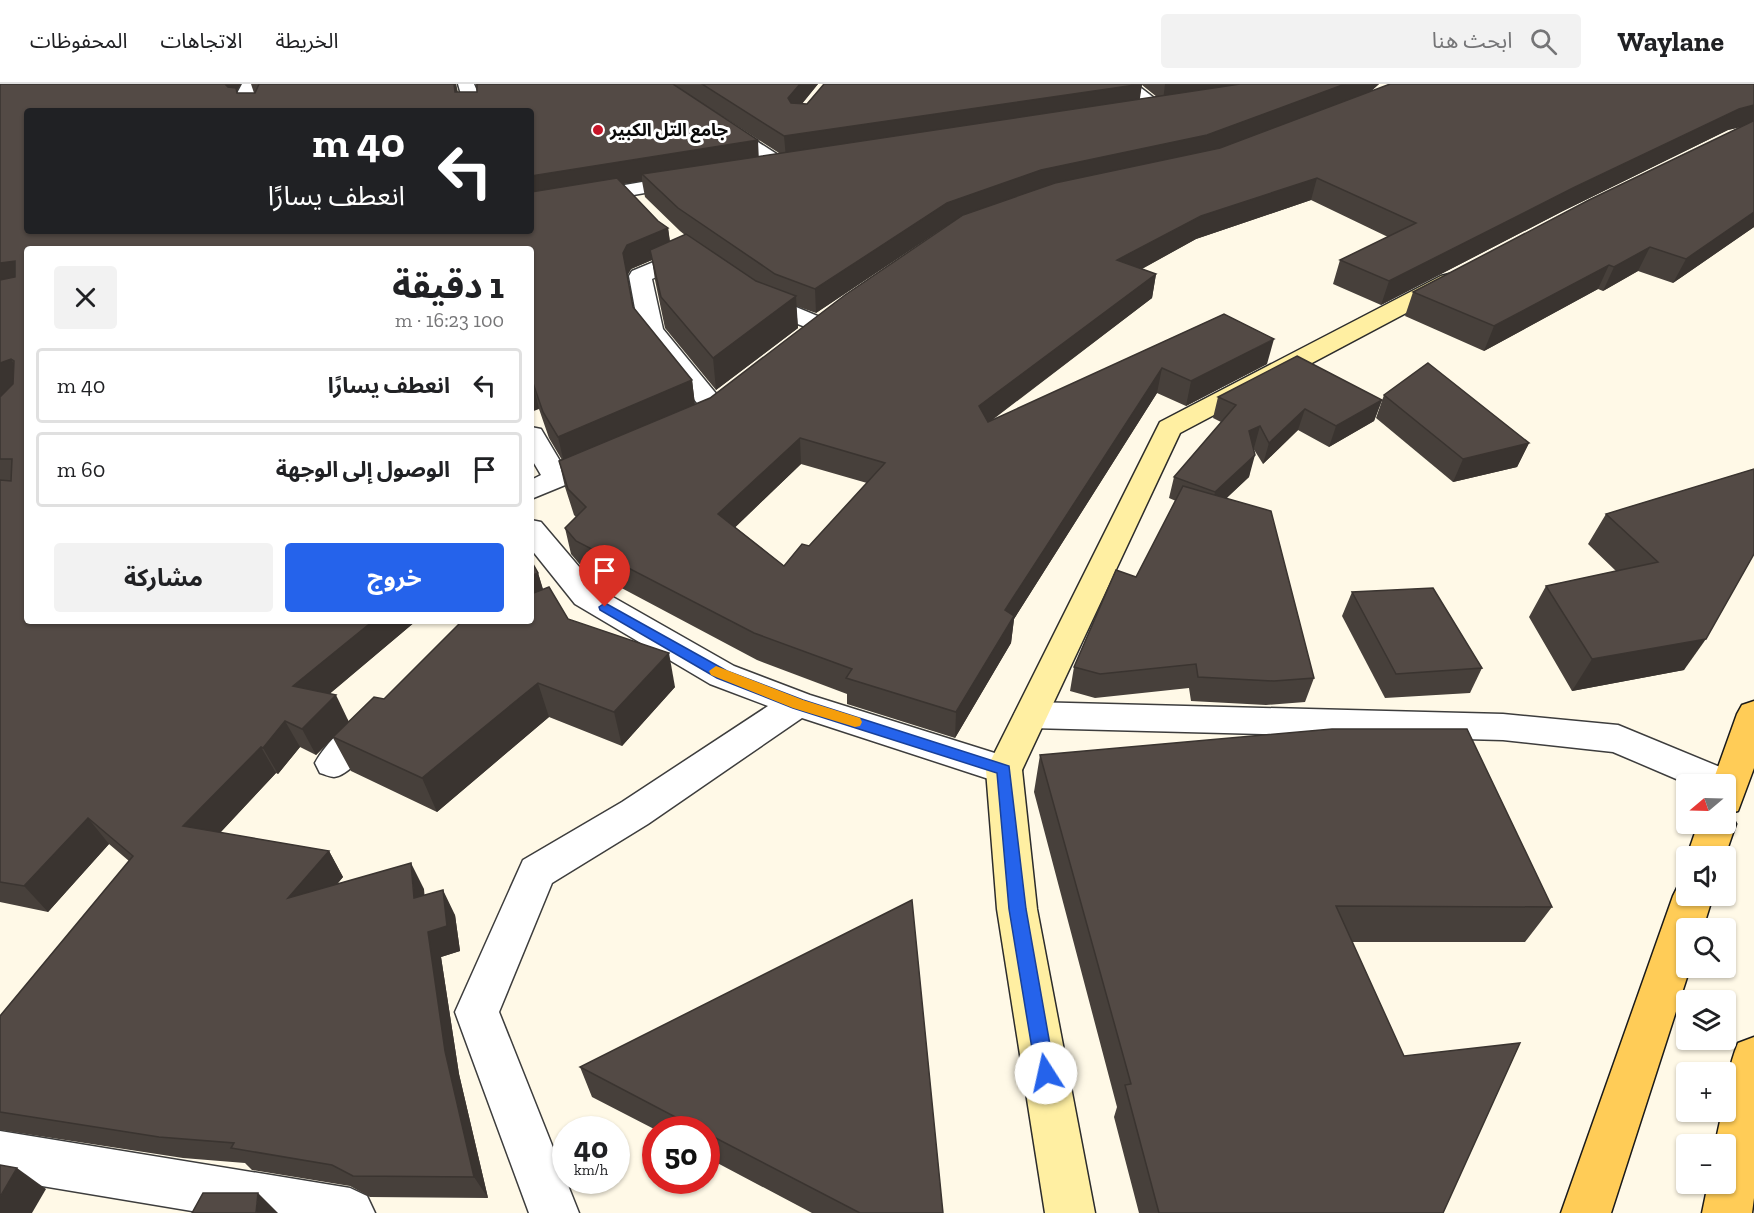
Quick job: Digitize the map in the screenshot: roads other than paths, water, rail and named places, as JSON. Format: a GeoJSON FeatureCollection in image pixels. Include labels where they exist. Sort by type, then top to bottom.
{"type":"FeatureCollection","features":[{"type":"Feature","properties":{"kind":"main road"},"geometry":{"type":"LineString","coordinates":[[1071,1213],[1017,909],[1004,770],[1169,428],[1476,267]]}},
{"type":"Feature","properties":{"kind":"main road"},"geometry":{"type":"LineString","coordinates":[[1732,774],[1754,714]]}},
{"type":"Feature","properties":{"kind":"main road"},"geometry":{"type":"LineString","coordinates":[[1586,1213],[1690,906]]}},
{"type":"Feature","properties":{"kind":"main road"},"geometry":{"type":"LineString","coordinates":[[1726,1213],[1754,1058]]}},
{"type":"Feature","properties":{"kind":"street"},"geometry":{"type":"LineString","coordinates":[[250,84],[242,101],[255,104],[254,108]]}},
{"type":"Feature","properties":{"kind":"street"},"geometry":{"type":"LineString","coordinates":[[466,84],[471,98],[471,108]]}},
{"type":"Feature","properties":{"kind":"street"},"geometry":{"type":"LineString","coordinates":[[657,84],[782,166]]}},
{"type":"Feature","properties":{"kind":"street"},"geometry":{"type":"LineString","coordinates":[[1125,84],[1158,108]]}},
{"type":"Feature","properties":{"kind":"street"},"geometry":{"type":"LineString","coordinates":[[1135,112],[1181,105]]}},
{"type":"Feature","properties":{"kind":"street"},"geometry":{"type":"LineString","coordinates":[[759,169],[805,162]]}},
{"type":"Feature","properties":{"kind":"street"},"geometry":{"type":"LineString","coordinates":[[534,207],[633,199],[703,178]]}},
{"type":"Feature","properties":{"kind":"street"},"geometry":{"type":"LineString","coordinates":[[671,238],[702,259],[640,276],[651,330],[722,400],[692,420]]}},
{"type":"Feature","properties":{"kind":"street"},"geometry":{"type":"LineString","coordinates":[[740,285],[768,305],[819,325]]}},
{"type":"Feature","properties":{"kind":"street"},"geometry":{"type":"LineString","coordinates":[[534,440],[558,479]]}},
{"type":"Feature","properties":{"kind":"street"},"geometry":{"type":"LineString","coordinates":[[534,489],[620,452]]}},
{"type":"Feature","properties":{"kind":"street"},"geometry":{"type":"LineString","coordinates":[[534,533],[586,596],[722,675],[798,704],[1004,770]]}},
{"type":"Feature","properties":{"kind":"street"},"geometry":{"type":"LineString","coordinates":[[553,608],[586,596]]}},
{"type":"Feature","properties":{"kind":"street"},"geometry":{"type":"LineString","coordinates":[[333,763],[398,698]]}},
{"type":"Feature","properties":{"kind":"street"},"geometry":{"type":"LineString","coordinates":[[554,1213],[477,1012],[537,872],[635,813],[798,704]]}},
{"type":"Feature","properties":{"kind":"street"},"geometry":{"type":"LineString","coordinates":[[1031,715],[1503,727],[1618,739],[1694,774]]}},
{"type":"Feature","properties":{"kind":"street"},"geometry":{"type":"LineString","coordinates":[[0,1155],[322,1211]]}},
{"type":"Feature","properties":{"kind":"place","name":"جامع التل الكبير"},"geometry":{"type":"Point","coordinates":[598,130]}}]}
